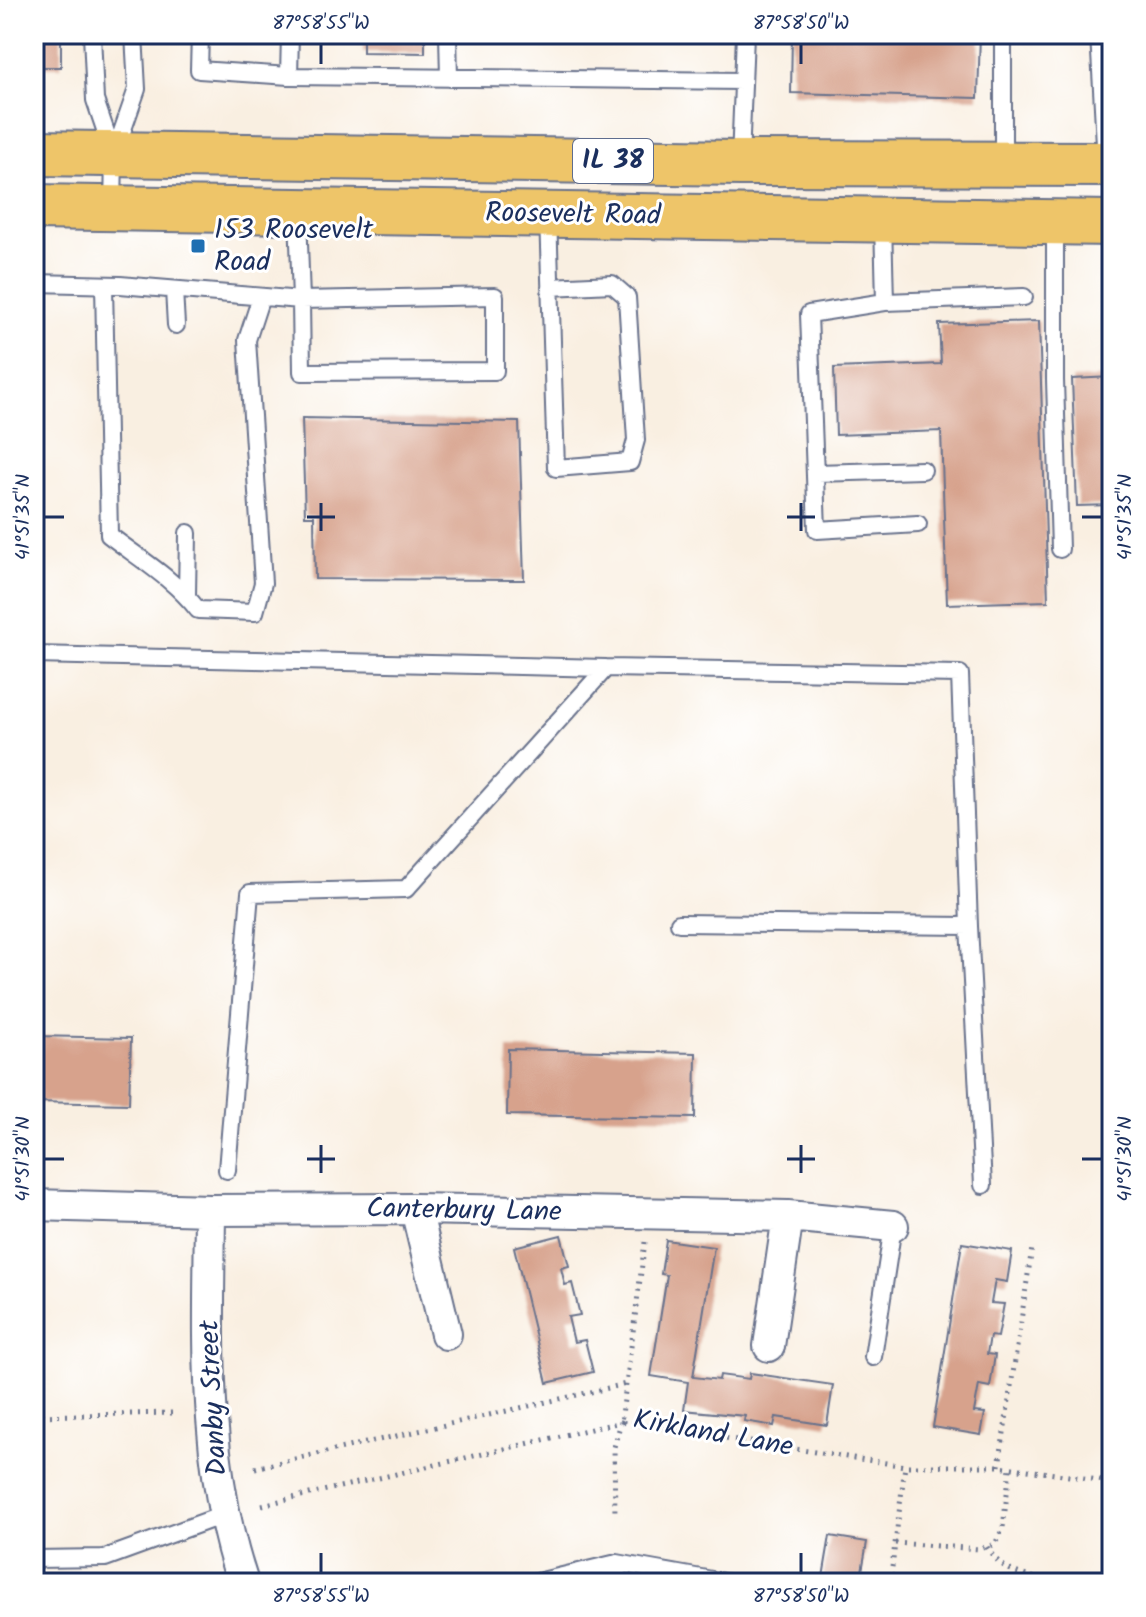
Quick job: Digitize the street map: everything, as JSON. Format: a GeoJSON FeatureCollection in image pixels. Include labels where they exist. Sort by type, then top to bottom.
{"type":"FeatureCollection","features":[{"type":"Feature","properties":{"kind":"main road","name":"Roosevelt Road"},"geometry":{"type":"LineString","coordinates":[[34,153],[740,163],[1109,164]]}},
{"type":"Feature","properties":{"kind":"main road","name":"Roosevelt Road"},"geometry":{"type":"LineString","coordinates":[[34,207],[1112,223]]}},
{"type":"Feature","properties":{"kind":"street","name":"Canterbury Lane"},"geometry":{"type":"LineString","coordinates":[[34,1205],[210,1210],[416,1209],[788,1216],[893,1226]]}},
{"type":"Feature","properties":{"kind":"street"},"geometry":{"type":"LineString","coordinates":[[416,1209],[446,1334]]}},
{"type":"Feature","properties":{"kind":"street","name":"Danby Street"},"geometry":{"type":"LineString","coordinates":[[210,1210],[208,1384],[211,1432],[223,1515],[243,1583]]}},
{"type":"Feature","properties":{"kind":"street"},"geometry":{"type":"LineString","coordinates":[[769,1346],[788,1216]]}},
{"type":"Feature","properties":{"kind":"lane"},"geometry":{"type":"LineString","coordinates":[[92,34],[95,100],[114,155]]}},
{"type":"Feature","properties":{"kind":"lane"},"geometry":{"type":"LineString","coordinates":[[113,208],[114,155],[137,89],[134,34]]}},
{"type":"Feature","properties":{"kind":"lane"},"geometry":{"type":"LineString","coordinates":[[200,34],[199,70],[289,76],[743,81]]}},
{"type":"Feature","properties":{"kind":"lane"},"geometry":{"type":"LineString","coordinates":[[289,76],[290,34]]}},
{"type":"Feature","properties":{"kind":"lane"},"geometry":{"type":"LineString","coordinates":[[448,34],[449,78]]}},
{"type":"Feature","properties":{"kind":"lane"},"geometry":{"type":"LineString","coordinates":[[740,163],[745,34]]}},
{"type":"Feature","properties":{"kind":"lane"},"geometry":{"type":"LineString","coordinates":[[1003,34],[1003,164]]}},
{"type":"Feature","properties":{"kind":"lane"},"geometry":{"type":"LineString","coordinates":[[1099,34],[1109,164]]}},
{"type":"Feature","properties":{"kind":"lane"},"geometry":{"type":"LineString","coordinates":[[34,283],[104,285],[301,300],[495,296],[495,371],[302,372],[301,300],[298,211]]}},
{"type":"Feature","properties":{"kind":"lane"},"geometry":{"type":"LineString","coordinates":[[548,214],[550,287],[556,468],[630,462],[636,440],[627,297],[612,284],[550,287]]}},
{"type":"Feature","properties":{"kind":"lane"},"geometry":{"type":"LineString","coordinates":[[883,219],[885,302]]}},
{"type":"Feature","properties":{"kind":"lane"},"geometry":{"type":"LineString","coordinates":[[1055,222],[1055,380],[1060,549]]}},
{"type":"Feature","properties":{"kind":"lane"},"geometry":{"type":"LineString","coordinates":[[104,285],[109,535],[187,595],[198,610],[255,612],[263,583],[247,340],[261,297]]}},
{"type":"Feature","properties":{"kind":"lane"},"geometry":{"type":"LineString","coordinates":[[174,290],[176,325]]}},
{"type":"Feature","properties":{"kind":"lane"},"geometry":{"type":"LineString","coordinates":[[918,524],[817,530],[809,314],[885,302],[1024,297]]}},
{"type":"Feature","properties":{"kind":"lane"},"geometry":{"type":"LineString","coordinates":[[815,473],[923,470]]}},
{"type":"Feature","properties":{"kind":"lane"},"geometry":{"type":"LineString","coordinates":[[187,595],[188,533]]}},
{"type":"Feature","properties":{"kind":"lane"},"geometry":{"type":"LineString","coordinates":[[34,655],[960,674],[983,1185]]}},
{"type":"Feature","properties":{"kind":"lane"},"geometry":{"type":"LineString","coordinates":[[227,1170],[250,893],[406,889],[606,668]]}},
{"type":"Feature","properties":{"kind":"lane"},"geometry":{"type":"LineString","coordinates":[[679,923],[969,926]]}},
{"type":"Feature","properties":{"kind":"lane"},"geometry":{"type":"LineString","coordinates":[[873,1357],[893,1226]]}},
{"type":"Feature","properties":{"kind":"lane"},"geometry":{"type":"LineString","coordinates":[[34,1559],[105,1558],[223,1515]]}},
{"type":"Feature","properties":{"kind":"lane"},"geometry":{"type":"LineString","coordinates":[[617,1563],[617,1583]]}},
{"type":"Feature","properties":{"kind":"lane"},"geometry":{"type":"LineString","coordinates":[[533,1583],[617,1563],[729,1583]]}},
{"type":"Feature","properties":{"kind":"path","name":"Kirkland Lane"},"geometry":{"type":"LineString","coordinates":[[649,1213],[621,1422],[905,1466],[999,1466],[1112,1482]]}},
{"type":"Feature","properties":{"kind":"path"},"geometry":{"type":"LineString","coordinates":[[999,1466],[1032,1248]]}},
{"type":"Feature","properties":{"kind":"path"},"geometry":{"type":"LineString","coordinates":[[255,1468],[626,1384]]}},
{"type":"Feature","properties":{"kind":"path"},"geometry":{"type":"LineString","coordinates":[[34,1416],[173,1413]]}},
{"type":"Feature","properties":{"kind":"path"},"geometry":{"type":"LineString","coordinates":[[262,1505],[621,1422],[614,1447],[615,1516]]}},
{"type":"Feature","properties":{"kind":"path"},"geometry":{"type":"LineString","coordinates":[[890,1583],[905,1466]]}},
{"type":"Feature","properties":{"kind":"path"},"geometry":{"type":"LineString","coordinates":[[895,1543],[980,1549],[995,1544],[1003,1528],[1010,1468]]}},
{"type":"Feature","properties":{"kind":"path"},"geometry":{"type":"LineString","coordinates":[[987,1547],[995,1562],[1005,1569],[1079,1583]]}},
{"type":"Feature","properties":{"kind":"building"},"geometry":{"type":"Polygon","coordinates":[[[42,34],[61,34],[61,67],[42,67],[42,34]]]}},
{"type":"Feature","properties":{"kind":"building"},"geometry":{"type":"Polygon","coordinates":[[[363,34],[425,34],[425,53],[363,52],[363,34]]]}},
{"type":"Feature","properties":{"kind":"building"},"geometry":{"type":"Polygon","coordinates":[[[792,34],[980,34],[978,98],[791,93],[792,34]]]}},
{"type":"Feature","properties":{"kind":"building"},"geometry":{"type":"Polygon","coordinates":[[[1039,321],[1048,601],[947,604],[941,431],[836,435],[834,368],[941,364],[939,324],[1039,321]]]}},
{"type":"Feature","properties":{"kind":"building"},"geometry":{"type":"Polygon","coordinates":[[[1112,377],[1112,505],[1077,506],[1072,379],[1112,377]]]}},
{"type":"Feature","properties":{"kind":"building"},"geometry":{"type":"Polygon","coordinates":[[[302,418],[519,422],[524,580],[315,579],[314,516],[305,516],[302,418]]]}},
{"type":"Feature","properties":{"kind":"building"},"geometry":{"type":"Polygon","coordinates":[[[34,1036],[131,1038],[129,1104],[34,1102],[34,1036]]]}},
{"type":"Feature","properties":{"kind":"building"},"geometry":{"type":"Polygon","coordinates":[[[508,1049],[696,1053],[695,1118],[507,1115],[508,1049]]]}},
{"type":"Feature","properties":{"kind":"building"},"geometry":{"type":"Polygon","coordinates":[[[561,1235],[569,1266],[561,1268],[565,1285],[572,1283],[580,1315],[568,1317],[574,1342],[585,1340],[593,1372],[547,1383],[514,1247],[561,1235]]]}},
{"type":"Feature","properties":{"kind":"building"},"geometry":{"type":"Polygon","coordinates":[[[666,1240],[714,1247],[693,1377],[719,1380],[720,1375],[749,1379],[750,1373],[833,1385],[827,1425],[776,1417],[774,1426],[744,1421],[745,1416],[684,1410],[688,1382],[651,1376],[667,1275],[661,1274],[666,1240]]]}},
{"type":"Feature","properties":{"kind":"building"},"geometry":{"type":"Polygon","coordinates":[[[962,1243],[1012,1251],[1007,1282],[995,1280],[991,1303],[1004,1304],[998,1337],[990,1336],[987,1354],[995,1355],[990,1387],[979,1385],[974,1412],[985,1413],[981,1435],[933,1427],[962,1243]]]}},
{"type":"Feature","properties":{"kind":"building"},"geometry":{"type":"Polygon","coordinates":[[[830,1536],[867,1542],[860,1583],[822,1583],[830,1536]]]}},
{"type":"Feature","properties":{"kind":"place","name":"153 Roosevelt Road"},"geometry":{"type":"Point","coordinates":[198,246]}}]}
